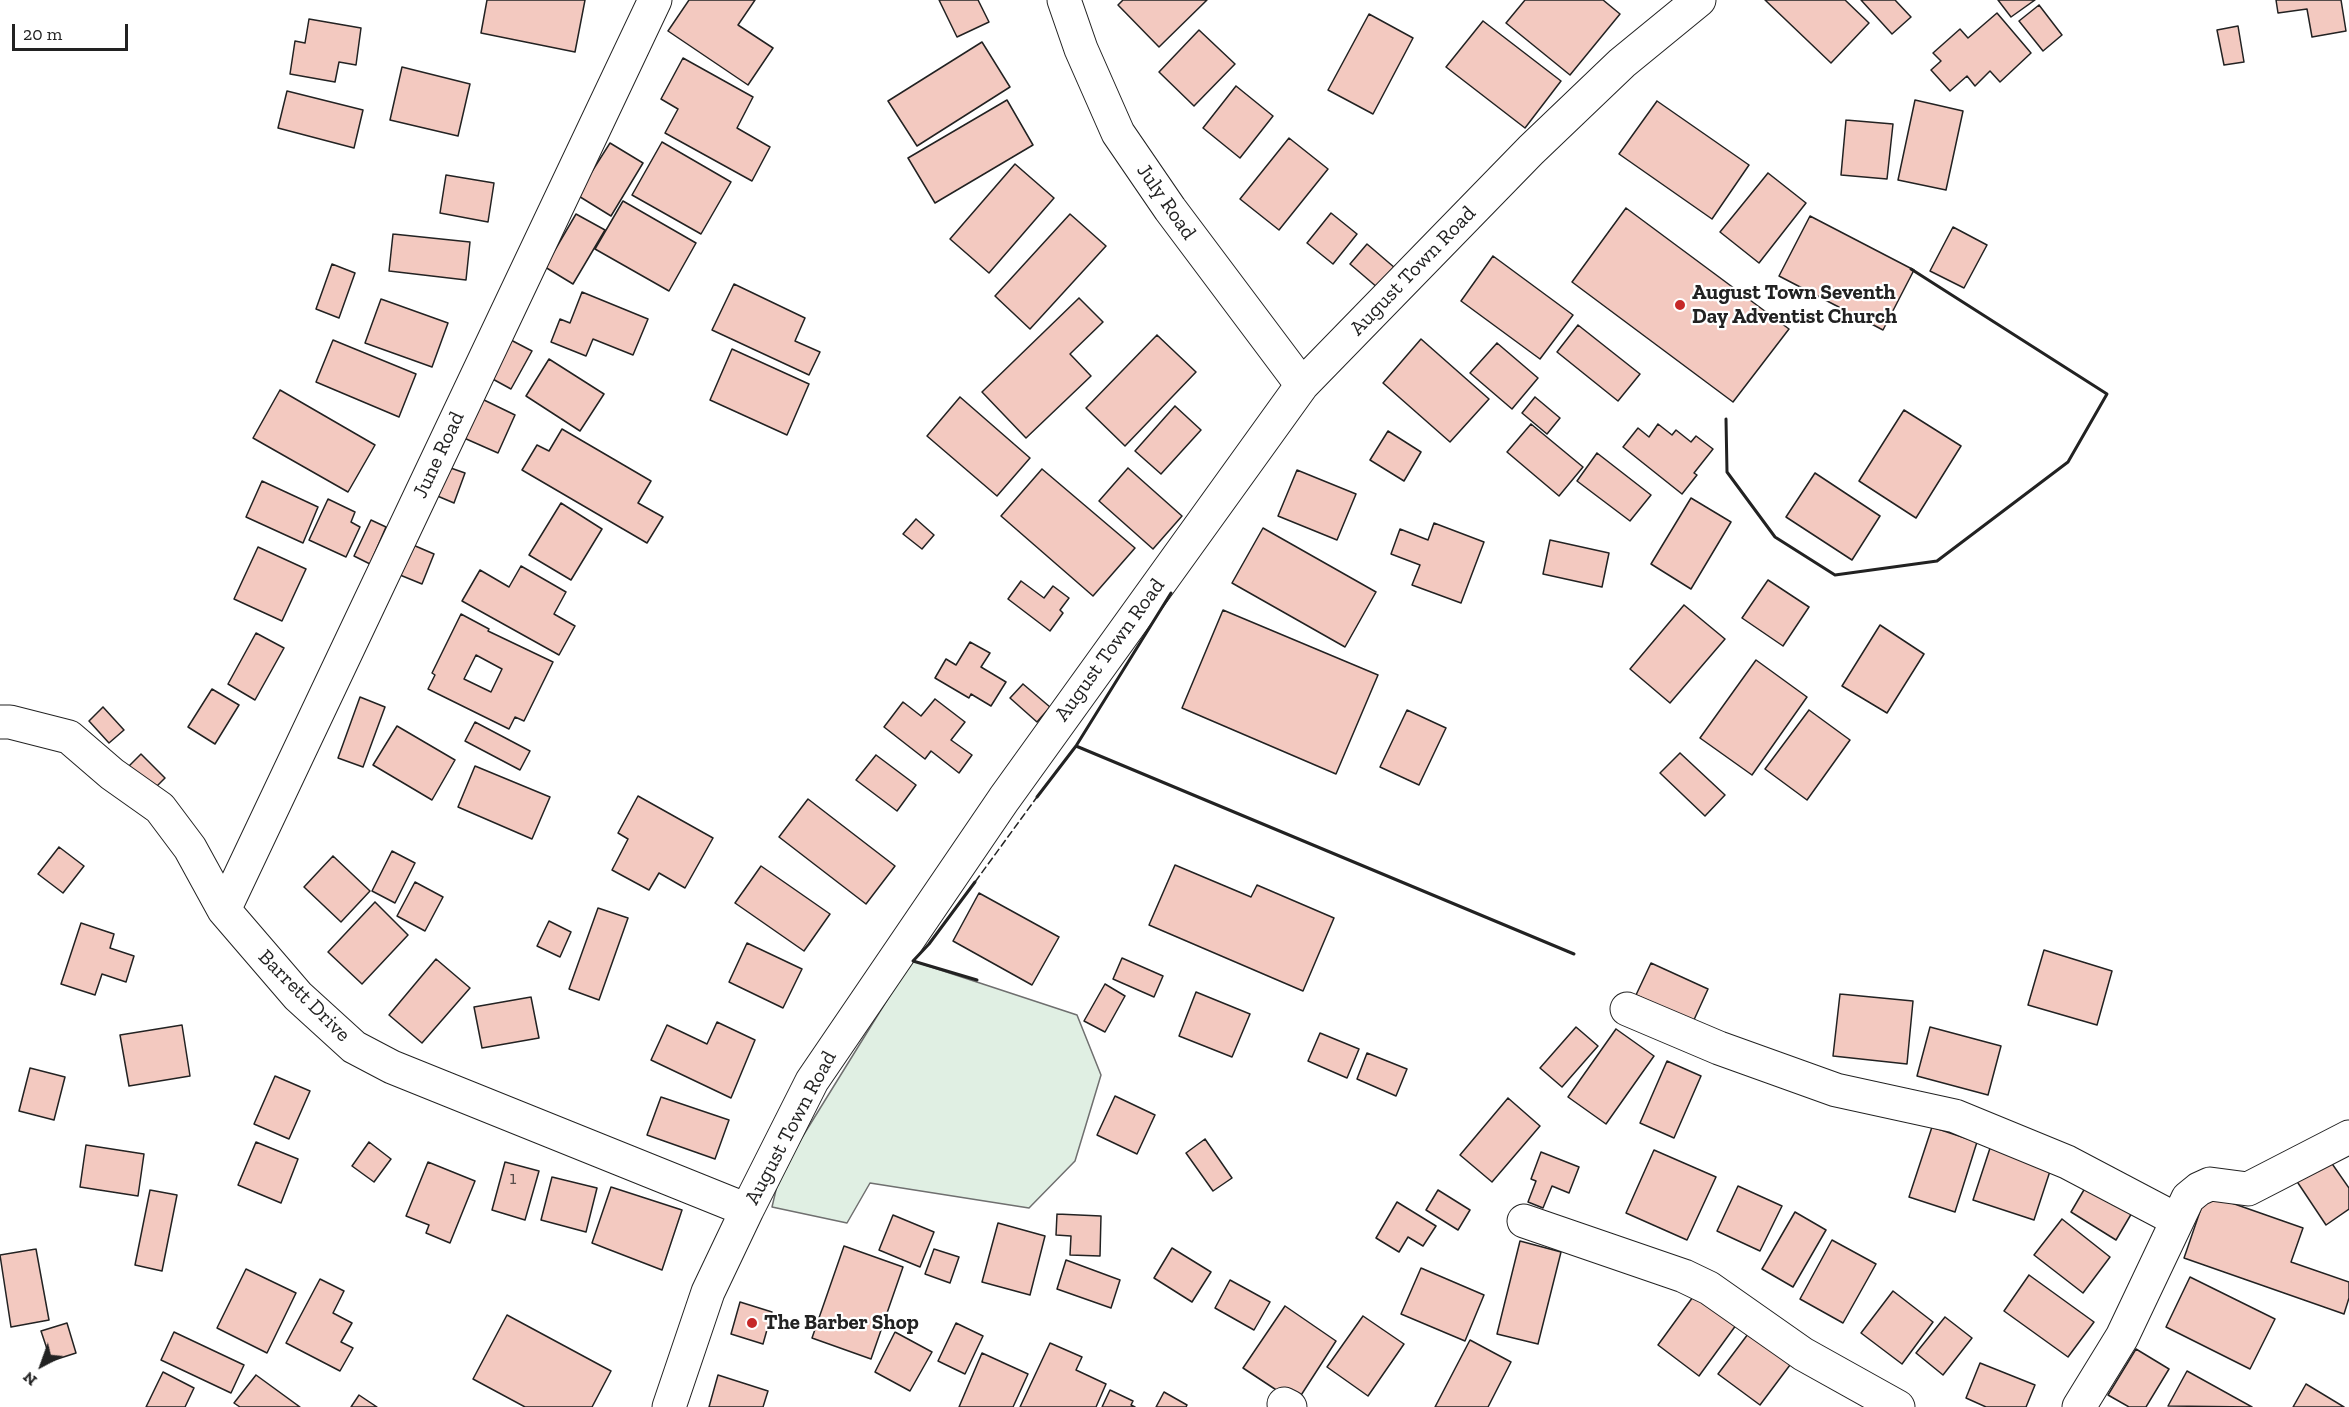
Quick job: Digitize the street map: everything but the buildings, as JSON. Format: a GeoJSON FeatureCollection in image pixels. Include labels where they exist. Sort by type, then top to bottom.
{"type":"FeatureCollection","features":[{"type":"Feature","properties":{"kind":"street","name":"June Road"},"geometry":{"type":"LineString","coordinates":[[224,910],[655,0]]}},
{"type":"Feature","properties":{"kind":"street","name":"July Road"},"geometry":{"type":"LineString","coordinates":[[1064,0],[1081,49],[1118,133],[1170,209],[1302,385]]}},
{"type":"Feature","properties":{"kind":"street","name":"August Town Road"},"geometry":{"type":"LineString","coordinates":[[669,1407],[708,1293],[812,1081],[878,981],[1090,677],[1302,385],[1531,150],[1622,63],[1700,0]]}},
{"type":"Feature","properties":{"kind":"street","name":"Barrett Drive"},"geometry":{"type":"LineString","coordinates":[[0,722],[9,722],[69,737],[112,774],[160,808],[190,848],[224,910],[298,996],[354,1047],[392,1067],[747,1210]]}},
{"type":"Feature","properties":{"kind":"street"},"geometry":{"type":"LineString","coordinates":[[1627,1009],[1719,1048],[1836,1090],[1955,1116],[2067,1162],[2177,1220]]}},
{"type":"Feature","properties":{"kind":"street"},"geometry":{"type":"LineString","coordinates":[[2079,1407],[2122,1337],[2187,1198],[2210,1184],[2248,1189],[2349,1137]]}},
{"type":"Feature","properties":{"kind":"street"},"geometry":{"type":"LineString","coordinates":[[1524,1221],[1684,1276],[1709,1288],[1803,1354],[1898,1407]]}},
{"type":"Feature","properties":{"kind":"green space"},"geometry":{"type":"Polygon","coordinates":[[[913,961],[1077,1015],[1101,1075],[1075,1161],[1029,1208],[870,1183],[847,1223],[772,1207],[780,1173],[913,961]]]}},
{"type":"Feature","properties":{"kind":"fence"},"geometry":{"type":"LineString","coordinates":[[975,882],[1037,797]]}},
{"type":"Feature","properties":{"kind":"wall"},"geometry":{"type":"LineString","coordinates":[[1726,419],[1727,472],[1775,537],[1835,575],[1937,561],[2068,462],[2107,394],[1911,269]]}},
{"type":"Feature","properties":{"kind":"wall"},"geometry":{"type":"LineString","coordinates":[[1171,593],[1076,746],[1574,954]]}},
{"type":"Feature","properties":{"kind":"wall"},"geometry":{"type":"LineString","coordinates":[[1037,797],[1076,746]]}},
{"type":"Feature","properties":{"kind":"wall"},"geometry":{"type":"LineString","coordinates":[[975,882],[929,944],[913,961],[977,980]]}},
{"type":"Feature","properties":{"kind":"place","name":"August Town Seventh Day Adventist Church"},"geometry":{"type":"Point","coordinates":[1680,305]}},
{"type":"Feature","properties":{"kind":"place","name":"The Barber Shop"},"geometry":{"type":"Point","coordinates":[752,1323]}}]}
